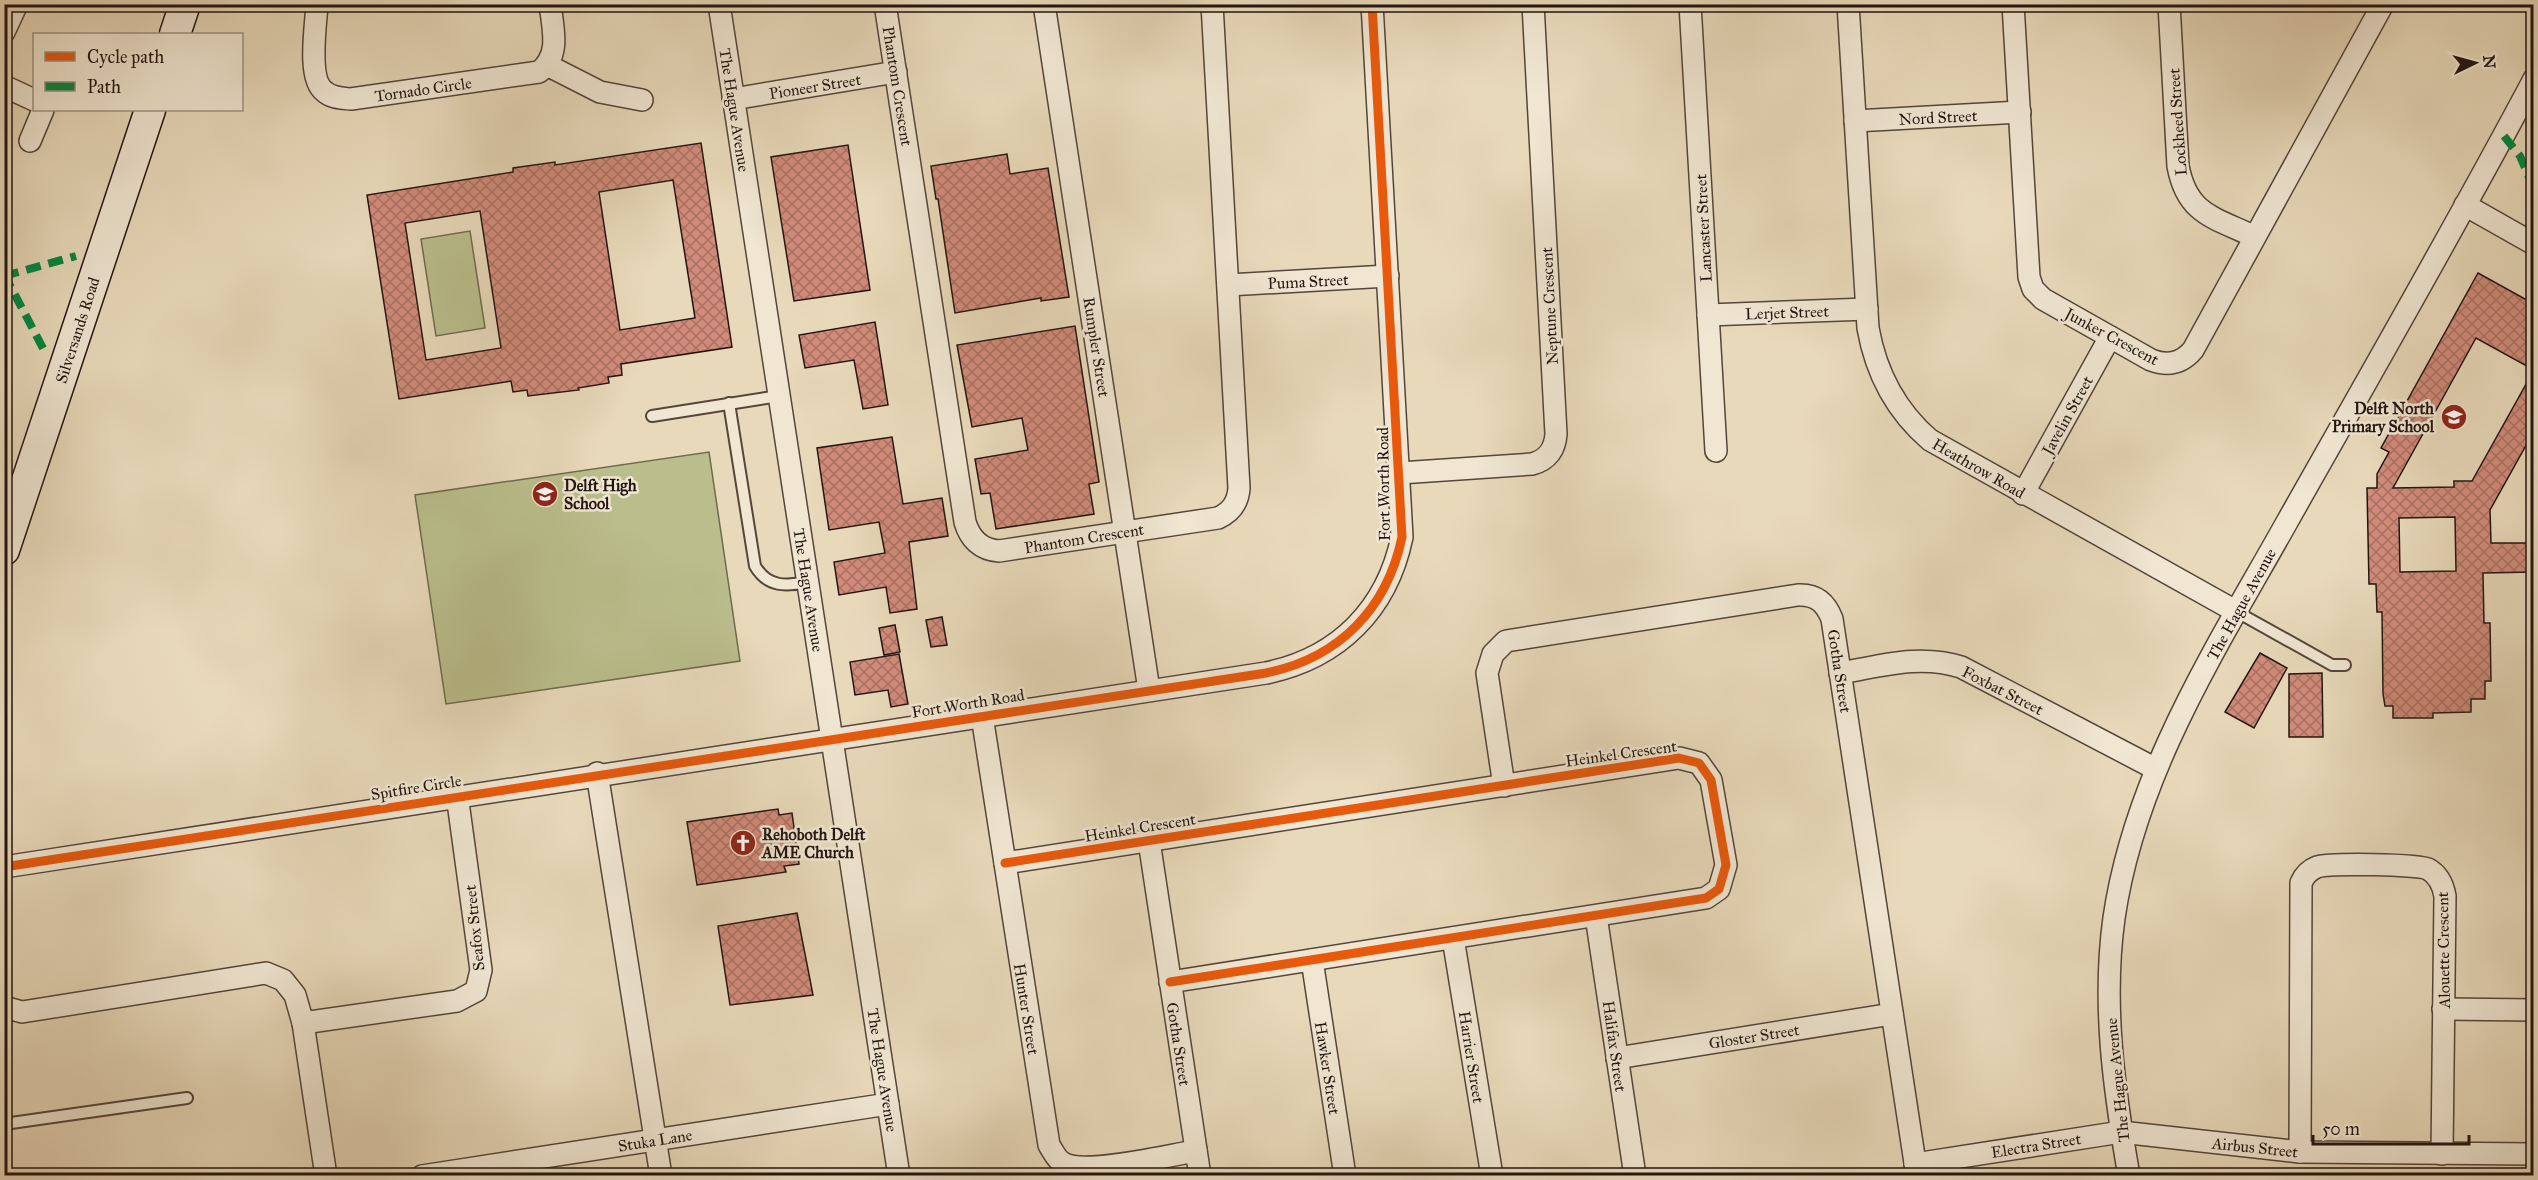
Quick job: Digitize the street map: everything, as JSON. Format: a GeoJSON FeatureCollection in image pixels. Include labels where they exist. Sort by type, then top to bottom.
{"type":"FeatureCollection","features":[{"type":"Feature","properties":{"kind":"street"},"geometry":{"type":"LineString","coordinates":[[4,32],[18,4]]}},
{"type":"Feature","properties":{"kind":"street"},"geometry":{"type":"LineString","coordinates":[[175,33],[184,4]]}},
{"type":"Feature","properties":{"kind":"street","name":"Tornado Circle"},"geometry":{"type":"LineString","coordinates":[[317,4],[315,76],[322,91],[336,98],[351,99],[511,77],[539,72],[548,65]]}},
{"type":"Feature","properties":{"kind":"street"},"geometry":{"type":"LineString","coordinates":[[550,4],[555,43],[548,65],[611,96],[642,99]]}},
{"type":"Feature","properties":{"kind":"street","name":"The Hague Avenue"},"geometry":{"type":"LineString","coordinates":[[719,4],[834,740],[899,1176]]}},
{"type":"Feature","properties":{"kind":"street","name":"Phantom Crescent"},"geometry":{"type":"LineString","coordinates":[[885,4],[968,531],[980,545],[999,551],[1218,518],[1226,514],[1237,502],[1239,488],[1212,4]]}},
{"type":"Feature","properties":{"kind":"street","name":"Rumpler Street"},"geometry":{"type":"LineString","coordinates":[[1044,4],[1149,690]]}},
{"type":"Feature","properties":{"kind":"street","name":"Fort Worth Road"},"geometry":{"type":"LineString","coordinates":[[834,740],[1286,669],[1322,653],[1347,635],[1369,613],[1381,596],[1398,557],[1402,537],[1372,4]]}},
{"type":"Feature","properties":{"kind":"street","name":"Neptune Crescent"},"geometry":{"type":"LineString","coordinates":[[1400,473],[1532,464],[1543,460],[1554,446],[1556,434],[1533,4]]}},
{"type":"Feature","properties":{"kind":"street","name":"Lancaster Street"},"geometry":{"type":"LineString","coordinates":[[1690,4],[1716,451]]}},
{"type":"Feature","properties":{"kind":"street","name":"Heathrow Road"},"geometry":{"type":"LineString","coordinates":[[1848,4],[1870,337],[1877,366],[1904,414],[1930,440],[2237,612]]}},
{"type":"Feature","properties":{"kind":"street","name":"Junker Crescent"},"geometry":{"type":"LineString","coordinates":[[2013,4],[2030,283],[2043,299],[2159,363],[2183,360],[2193,351],[2253,236],[2383,4]]}},
{"type":"Feature","properties":{"kind":"street","name":"Lockheed Street"},"geometry":{"type":"LineString","coordinates":[[2169,4],[2178,166],[2182,188],[2189,200],[2206,213],[2253,236]]}},
{"type":"Feature","properties":{"kind":"street","name":"Pioneer Street"},"geometry":{"type":"LineString","coordinates":[[733,99],[896,72]]}},
{"type":"Feature","properties":{"kind":"street","name":"The Hague Avenue"},"geometry":{"type":"LineString","coordinates":[[2128,1176],[2121,1132],[2108,983],[2114,917],[2126,854],[2154,768],[2237,612],[2534,79]]}},
{"type":"Feature","properties":{"kind":"street"},"geometry":{"type":"LineString","coordinates":[[4,86],[33,100]]}},
{"type":"Feature","properties":{"kind":"street"},"geometry":{"type":"LineString","coordinates":[[30,141],[43,111]]}},
{"type":"Feature","properties":{"kind":"street","name":"Silversands Road"},"geometry":{"type":"LineString","coordinates":[[4,550],[150,111]]}},
{"type":"Feature","properties":{"kind":"street","name":"Nord Street"},"geometry":{"type":"LineString","coordinates":[[1856,121],[2020,112]]}},
{"type":"Feature","properties":{"kind":"street"},"geometry":{"type":"LineString","coordinates":[[2465,205],[2534,244]]}},
{"type":"Feature","properties":{"kind":"street","name":"Puma Street"},"geometry":{"type":"LineString","coordinates":[[1228,285],[1388,276]]}},
{"type":"Feature","properties":{"kind":"street","name":"Lerjet Street"},"geometry":{"type":"LineString","coordinates":[[1708,315],[1867,309]]}},
{"type":"Feature","properties":{"kind":"street","name":"Javelin Street"},"geometry":{"type":"LineString","coordinates":[[2023,494],[2110,337]]}},
{"type":"Feature","properties":{"kind":"street","name":"Gotha Street"},"geometry":{"type":"LineString","coordinates":[[1504,786],[1487,674],[1493,654],[1506,641],[1806,594],[1819,600],[1829,611],[1840,673],[1916,1170]]}},
{"type":"Feature","properties":{"kind":"street","name":"Foxbat Street"},"geometry":{"type":"LineString","coordinates":[[1840,673],[1926,659],[1961,667],[2154,768]]}},
{"type":"Feature","properties":{"kind":"street","name":"Hunter Street"},"geometry":{"type":"LineString","coordinates":[[982,716],[1049,1145],[1061,1162],[1074,1168],[1095,1168],[1196,1150]]}},
{"type":"Feature","properties":{"kind":"street","name":"Spitfire Circle"},"geometry":{"type":"LineString","coordinates":[[4,867],[597,773],[834,740]]}},
{"type":"Feature","properties":{"kind":"street","name":"Heinkel Crescent"},"geometry":{"type":"LineString","coordinates":[[1005,863],[1686,758],[1699,763],[1708,773],[1726,866],[1719,889],[1699,900],[1170,982]]}},
{"type":"Feature","properties":{"kind":"street"},"geometry":{"type":"LineString","coordinates":[[597,773],[660,1176]]}},
{"type":"Feature","properties":{"kind":"street","name":"Seafox Street"},"geometry":{"type":"LineString","coordinates":[[303,1023],[456,1000],[476,991],[481,970],[457,795]]}},
{"type":"Feature","properties":{"kind":"street","name":"Gotha Street"},"geometry":{"type":"LineString","coordinates":[[1149,841],[1200,1176]]}},
{"type":"Feature","properties":{"kind":"street","name":"Alouette Crescent"},"geometry":{"type":"LineString","coordinates":[[2300,1152],[2300,890],[2308,872],[2324,865],[2413,866],[2434,873],[2440,879],[2445,896],[2442,1154]]}},
{"type":"Feature","properties":{"kind":"street","name":"Halifax Street"},"geometry":{"type":"LineString","coordinates":[[1596,916],[1635,1176]]}},
{"type":"Feature","properties":{"kind":"street","name":"Harrier Street"},"geometry":{"type":"LineString","coordinates":[[1453,938],[1492,1176]]}},
{"type":"Feature","properties":{"kind":"street","name":"Hawker Street"},"geometry":{"type":"LineString","coordinates":[[1312,960],[1345,1176]]}},
{"type":"Feature","properties":{"kind":"street"},"geometry":{"type":"LineString","coordinates":[[4,1007],[22,1012],[266,973],[283,980],[295,995],[303,1023],[326,1176]]}},
{"type":"Feature","properties":{"kind":"street"},"geometry":{"type":"LineString","coordinates":[[2444,1009],[2534,1010]]}},
{"type":"Feature","properties":{"kind":"street","name":"Gloster Street"},"geometry":{"type":"LineString","coordinates":[[1617,1058],[1892,1014]]}},
{"type":"Feature","properties":{"kind":"street","name":"Stuka Lane"},"geometry":{"type":"LineString","coordinates":[[422,1176],[888,1104]]}},
{"type":"Feature","properties":{"kind":"street","name":"Airbus Street"},"geometry":{"type":"LineString","coordinates":[[2121,1132],[2300,1152],[2534,1154]]}},
{"type":"Feature","properties":{"kind":"street","name":"Electra Street"},"geometry":{"type":"LineString","coordinates":[[1916,1170],[2121,1132]]}},
{"type":"Feature","properties":{"kind":"lane"},"geometry":{"type":"LineString","coordinates":[[652,416],[779,396]]}},
{"type":"Feature","properties":{"kind":"lane"},"geometry":{"type":"LineString","coordinates":[[729,404],[755,566],[764,578],[777,585],[808,582]]}},
{"type":"Feature","properties":{"kind":"lane"},"geometry":{"type":"LineString","coordinates":[[2237,612],[2332,665],[2345,665]]}},
{"type":"Feature","properties":{"kind":"lane"},"geometry":{"type":"LineString","coordinates":[[4,1124],[187,1098]]}},
{"type":"Feature","properties":{"kind":"green space"},"geometry":{"type":"Polygon","coordinates":[[[470,231],[485,328],[436,336],[421,239],[470,231]]]}},
{"type":"Feature","properties":{"kind":"green space"},"geometry":{"type":"Polygon","coordinates":[[[709,452],[740,661],[446,704],[415,495],[709,452]]]}},
{"type":"Feature","properties":{"kind":"building"},"geometry":{"type":"Polygon","coordinates":[[[701,143],[732,347],[621,364],[622,375],[608,377],[609,383],[578,388],[579,390],[528,396],[527,390],[513,392],[511,381],[399,399],[367,195],[513,172],[513,168],[555,162],[555,165],[701,143]],[[673,180],[599,192],[620,330],[695,318],[673,180]],[[480,211],[405,223],[426,360],[501,348],[480,211]]]}},
{"type":"Feature","properties":{"kind":"building"},"geometry":{"type":"Polygon","coordinates":[[[848,145],[870,290],[794,301],[771,157],[848,145]]]}},
{"type":"Feature","properties":{"kind":"building"},"geometry":{"type":"Polygon","coordinates":[[[1007,154],[1010,174],[1048,168],[1069,297],[1041,301],[1041,298],[955,313],[931,166],[1007,154]]]}},
{"type":"Feature","properties":{"kind":"building"},"geometry":{"type":"Polygon","coordinates":[[[2478,273],[2534,304],[2534,370],[2534,431],[2490,510],[2491,543],[2534,543],[2534,572],[2483,573],[2484,623],[2490,623],[2491,681],[2485,681],[2485,699],[2471,699],[2471,712],[2433,713],[2433,718],[2393,718],[2393,706],[2385,706],[2382,612],[2377,612],[2376,584],[2369,584],[2367,488],[2377,488],[2377,474],[2389,452],[2381,448],[2478,273]],[[2476,338],[2393,488],[2454,487],[2454,481],[2472,481],[2534,370],[2476,338]],[[2455,517],[2399,518],[2400,572],[2456,571],[2455,517]]]}},
{"type":"Feature","properties":{"kind":"building"},"geometry":{"type":"Polygon","coordinates":[[[875,322],[888,405],[863,409],[854,360],[805,368],[799,335],[875,322]]]}},
{"type":"Feature","properties":{"kind":"building"},"geometry":{"type":"Polygon","coordinates":[[[1075,326],[1099,482],[1089,484],[1094,514],[996,529],[990,493],[981,494],[975,459],[1028,450],[1022,418],[972,427],[957,345],[1075,326]]]}},
{"type":"Feature","properties":{"kind":"building"},"geometry":{"type":"Polygon","coordinates":[[[892,437],[903,504],[942,498],[948,536],[909,542],[917,609],[890,613],[886,587],[839,595],[834,562],[885,553],[879,522],[829,530],[817,448],[892,437]]]}},
{"type":"Feature","properties":{"kind":"building"},"geometry":{"type":"Polygon","coordinates":[[[942,617],[947,645],[931,647],[926,620],[942,617]]]}},
{"type":"Feature","properties":{"kind":"building"},"geometry":{"type":"Polygon","coordinates":[[[895,625],[900,652],[884,655],[879,628],[895,625]]]}},
{"type":"Feature","properties":{"kind":"building"},"geometry":{"type":"Polygon","coordinates":[[[2260,653],[2287,668],[2254,728],[2225,712],[2260,653]]]}},
{"type":"Feature","properties":{"kind":"building"},"geometry":{"type":"Polygon","coordinates":[[[899,654],[908,704],[891,707],[888,690],[855,695],[850,662],[899,654]]]}},
{"type":"Feature","properties":{"kind":"building"},"geometry":{"type":"Polygon","coordinates":[[[2322,673],[2323,737],[2289,737],[2289,674],[2322,673]]]}},
{"type":"Feature","properties":{"kind":"building","name":"Rehoboth Delft AME Church"},"geometry":{"type":"Polygon","coordinates":[[[778,809],[779,815],[792,813],[799,864],[784,866],[786,872],[697,885],[687,822],[778,809]]]}},
{"type":"Feature","properties":{"kind":"building"},"geometry":{"type":"Polygon","coordinates":[[[797,913],[813,995],[730,1005],[718,926],[797,913]]]}},
{"type":"Feature","properties":{"kind":"marked path"},"geometry":{"type":"LineString","coordinates":[[2504,136],[2520,156],[2534,189]]}},
{"type":"Feature","properties":{"kind":"marked path"},"geometry":{"type":"LineString","coordinates":[[4,276],[76,256]]}},
{"type":"Feature","properties":{"kind":"marked path"},"geometry":{"type":"LineString","coordinates":[[4,274],[45,352]]}},
{"type":"Feature","properties":{"kind":"cycle path"},"geometry":{"type":"LineString","coordinates":[[4,867],[1266,673],[1316,656],[1356,626],[1372,608],[1385,587],[1402,537],[1372,4]]}},
{"type":"Feature","properties":{"kind":"cycle path"},"geometry":{"type":"LineString","coordinates":[[1005,863],[1679,758],[1699,763],[1711,780],[1726,865],[1719,889],[1706,898],[1170,982]]}},
{"type":"Feature","properties":{"kind":"place","name":"Delft North Primary School"},"geometry":{"type":"Point","coordinates":[2454,417]}},
{"type":"Feature","properties":{"kind":"place","name":"Delft High School"},"geometry":{"type":"Point","coordinates":[545,494]}},
{"type":"Feature","properties":{"kind":"place","name":"Rehoboth Delft AME Church"},"geometry":{"type":"Point","coordinates":[743,843]}}]}
